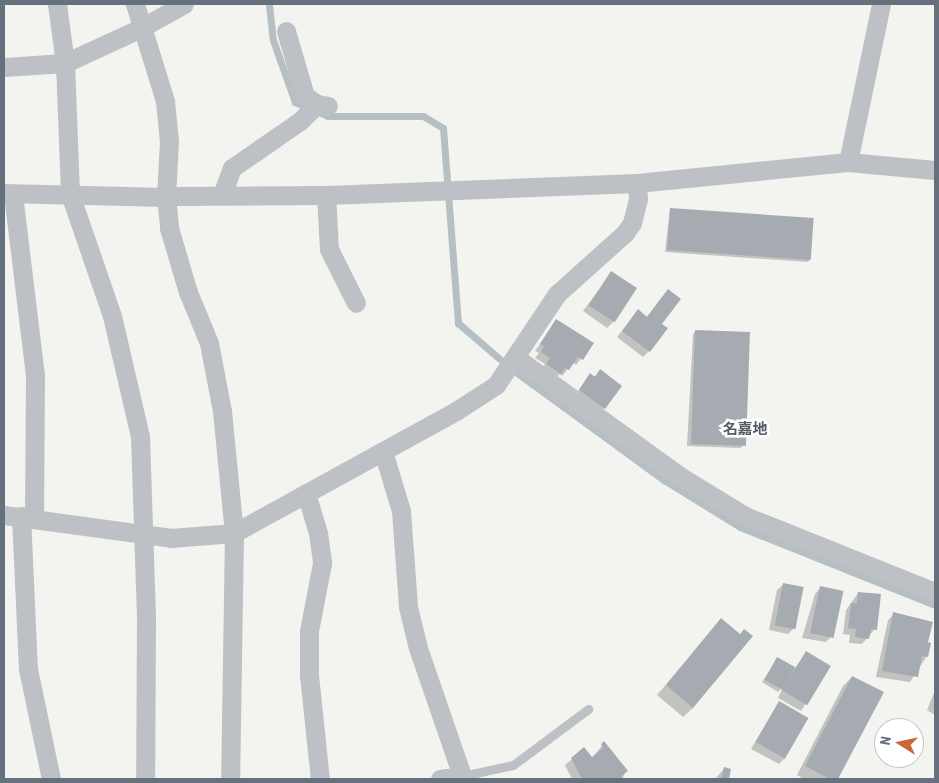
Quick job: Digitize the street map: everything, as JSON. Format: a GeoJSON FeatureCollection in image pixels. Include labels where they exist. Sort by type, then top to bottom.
{"type":"FeatureCollection","features":[{"type":"Feature","properties":{"kind":"street"},"geometry":{"type":"LineString","coordinates":[[57,4],[65,63],[70,194],[112,316],[127,370],[140,436],[143,535],[145,779]]}},
{"type":"Feature","properties":{"kind":"street"},"geometry":{"type":"LineString","coordinates":[[135,4],[165,102],[177,257],[209,343],[222,411],[234,533],[230,779]]}},
{"type":"Feature","properties":{"kind":"street"},"geometry":{"type":"LineString","coordinates":[[4,67],[65,63],[141,28],[184,4]]}},
{"type":"Feature","properties":{"kind":"street"},"geometry":{"type":"LineString","coordinates":[[848,162],[881,4]]}},
{"type":"Feature","properties":{"kind":"street"},"geometry":{"type":"LineString","coordinates":[[222,195],[232,168],[322,105],[305,96],[286,31]]}},
{"type":"Feature","properties":{"kind":"street"},"geometry":{"type":"LineString","coordinates":[[51,779],[28,669],[20,516],[35,376],[8,193],[171,196],[326,194],[637,183],[848,162],[935,170]]}},
{"type":"Feature","properties":{"kind":"street"},"geometry":{"type":"LineString","coordinates":[[20,516],[172,538],[234,533],[384,451],[496,385],[557,294],[626,233],[632,223],[638,199],[637,183]]}},
{"type":"Feature","properties":{"kind":"street"},"geometry":{"type":"LineString","coordinates":[[326,194],[329,249],[356,303]]}},
{"type":"Feature","properties":{"kind":"street"},"geometry":{"type":"LineString","coordinates":[[515,357],[683,478],[745,516],[935,592]]}},
{"type":"Feature","properties":{"kind":"street"},"geometry":{"type":"LineString","coordinates":[[384,451],[401,511],[408,607],[418,648],[462,778],[440,779]]}},
{"type":"Feature","properties":{"kind":"street"},"geometry":{"type":"LineString","coordinates":[[306,493],[318,533],[322,563],[309,631],[309,675],[320,779]]}},
{"type":"Feature","properties":{"kind":"lane"},"geometry":{"type":"LineString","coordinates":[[462,778],[514,765],[588,709]]}},
{"type":"Feature","properties":{"kind":"building"},"geometry":{"type":"Polygon","coordinates":[[[670,208],[814,218],[811,260],[667,250],[670,208]]]}},
{"type":"Feature","properties":{"kind":"building"},"geometry":{"type":"Polygon","coordinates":[[[611,271],[637,288],[615,322],[589,305],[611,271]]]}},
{"type":"Feature","properties":{"kind":"building"},"geometry":{"type":"Polygon","coordinates":[[[668,289],[681,299],[662,324],[668,328],[650,352],[622,331],[638,309],[647,317],[668,289]]]}},
{"type":"Feature","properties":{"kind":"building"},"geometry":{"type":"Polygon","coordinates":[[[556,319],[594,343],[583,360],[578,357],[569,370],[565,368],[561,374],[546,364],[550,358],[541,352],[544,346],[540,344],[556,319]]]}},
{"type":"Feature","properties":{"kind":"building"},"geometry":{"type":"Polygon","coordinates":[[[695,330],[750,332],[746,446],[691,444],[695,330]]]}},
{"type":"Feature","properties":{"kind":"building"},"geometry":{"type":"Polygon","coordinates":[[[600,369],[622,386],[605,409],[579,390],[590,373],[595,377],[600,369]]]}},
{"type":"Feature","properties":{"kind":"building"},"geometry":{"type":"Polygon","coordinates":[[[783,583],[804,587],[795,629],[775,625],[783,583]]]}},
{"type":"Feature","properties":{"kind":"building"},"geometry":{"type":"Polygon","coordinates":[[[820,586],[843,591],[833,638],[810,633],[820,586]]]}},
{"type":"Feature","properties":{"kind":"building"},"geometry":{"type":"Polygon","coordinates":[[[858,592],[881,594],[877,630],[871,629],[869,639],[855,637],[856,629],[848,628],[851,603],[857,603],[858,592]]]}},
{"type":"Feature","properties":{"kind":"building"},"geometry":{"type":"Polygon","coordinates":[[[893,612],[933,622],[928,642],[931,643],[928,657],[922,656],[918,677],[882,671],[893,612]]]}},
{"type":"Feature","properties":{"kind":"building"},"geometry":{"type":"Polygon","coordinates":[[[721,618],[740,634],[744,629],[753,636],[693,708],[666,685],[721,618]]]}},
{"type":"Feature","properties":{"kind":"building"},"geometry":{"type":"Polygon","coordinates":[[[806,651],[831,666],[807,705],[782,690],[806,651]]]}},
{"type":"Feature","properties":{"kind":"building"},"geometry":{"type":"Polygon","coordinates":[[[777,657],[795,667],[783,690],[764,680],[777,657]]]}},
{"type":"Feature","properties":{"kind":"building"},"geometry":{"type":"Polygon","coordinates":[[[852,676],[884,692],[838,779],[830,779],[805,766],[852,676]]]}},
{"type":"Feature","properties":{"kind":"building"},"geometry":{"type":"Polygon","coordinates":[[[779,701],[808,718],[785,759],[756,742],[779,701]]]}},
{"type":"Feature","properties":{"kind":"building"},"geometry":{"type":"Polygon","coordinates":[[[604,741],[628,771],[621,776],[623,779],[582,779],[571,758],[584,747],[592,757],[603,748],[601,744],[604,741]]]}},
{"type":"Feature","properties":{"kind":"building"},"geometry":{"type":"Polygon","coordinates":[[[724,767],[731,769],[729,779],[721,779],[724,767]]]}},
{"type":"Feature","properties":{"kind":"waterway"},"geometry":{"type":"LineString","coordinates":[[269,4],[273,40],[295,102],[328,116],[423,116],[443,128],[458,323],[502,361]]}},
{"type":"Feature","properties":{"kind":"waterway"},"geometry":{"type":"LineString","coordinates":[[517,373],[664,480],[740,527],[935,605]]}},
{"type":"Feature","properties":{"kind":"district","name":"名嘉地"},"geometry":{"type":"Point","coordinates":[745,430]}}]}
